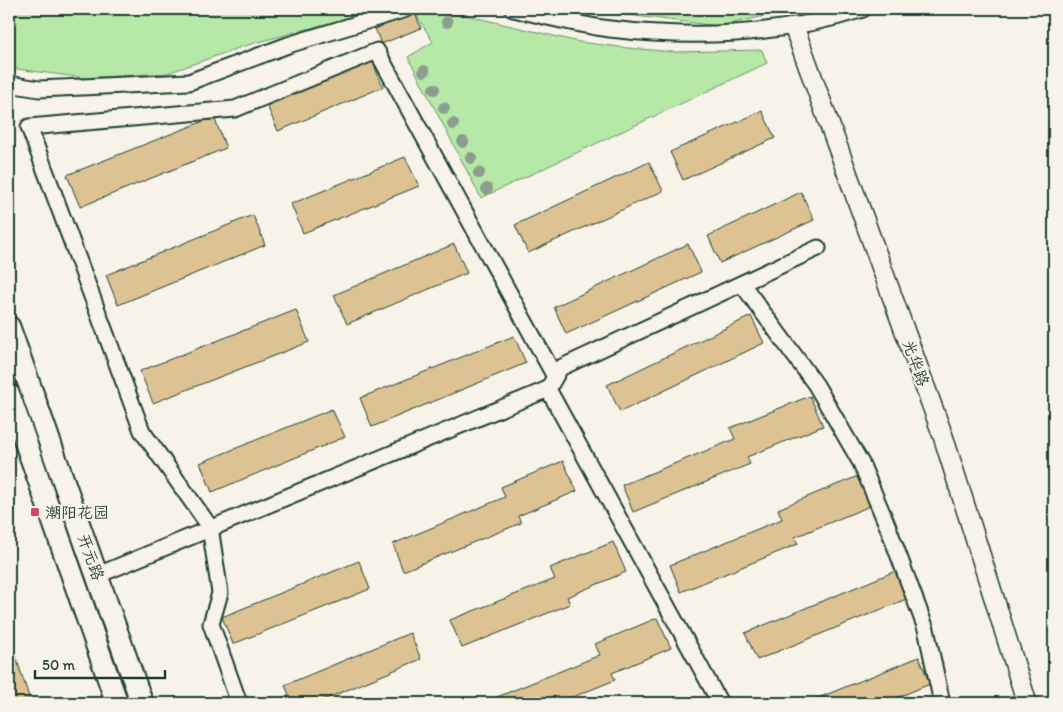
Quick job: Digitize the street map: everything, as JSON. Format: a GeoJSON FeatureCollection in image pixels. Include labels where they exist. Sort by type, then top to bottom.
{"type":"FeatureCollection","features":[{"type":"Feature","properties":{"kind":"main road","name":"开元路"},"geometry":{"type":"LineString","coordinates":[[9,327],[142,703]]}},
{"type":"Feature","properties":{"kind":"main road","name":"开元路"},"geometry":{"type":"LineString","coordinates":[[9,395],[117,703]]}},
{"type":"Feature","properties":{"kind":"street"},"geometry":{"type":"LineString","coordinates":[[9,84],[39,89],[189,82],[288,45],[406,9]]}},
{"type":"Feature","properties":{"kind":"street"},"geometry":{"type":"LineString","coordinates":[[514,9],[610,29],[700,35],[794,27],[863,9]]}},
{"type":"Feature","properties":{"kind":"street","name":"光华路"},"geometry":{"type":"LineString","coordinates":[[794,27],[943,436],[1027,703]]}},
{"type":"Feature","properties":{"kind":"street"},"geometry":{"type":"LineString","coordinates":[[239,703],[212,624],[220,593],[210,527],[142,430],[29,127],[234,109],[376,51],[720,703]]}},
{"type":"Feature","properties":{"kind":"street"},"geometry":{"type":"LineString","coordinates":[[98,575],[552,383],[560,368],[818,248]]}},
{"type":"Feature","properties":{"kind":"street"},"geometry":{"type":"LineString","coordinates":[[742,284],[816,385],[861,464],[888,527],[926,629],[941,703]]}},
{"type":"Feature","properties":{"kind":"green space"},"geometry":{"type":"Polygon","coordinates":[[[9,9],[381,9],[244,46],[168,73],[85,78],[9,68],[9,9]]]}},
{"type":"Feature","properties":{"kind":"green space"},"geometry":{"type":"Polygon","coordinates":[[[577,9],[797,9],[719,26],[577,9]]]}},
{"type":"Feature","properties":{"kind":"green space"},"geometry":{"type":"Polygon","coordinates":[[[415,13],[465,15],[579,42],[628,48],[674,52],[762,50],[767,63],[481,198],[408,57],[433,42],[415,13]]]}},
{"type":"Feature","properties":{"kind":"building"},"geometry":{"type":"Polygon","coordinates":[[[415,13],[421,28],[381,44],[375,29],[415,13]]]}},
{"type":"Feature","properties":{"kind":"building"},"geometry":{"type":"Polygon","coordinates":[[[371,58],[383,87],[278,131],[265,101],[371,58]]]}},
{"type":"Feature","properties":{"kind":"building"},"geometry":{"type":"Polygon","coordinates":[[[762,111],[775,138],[683,180],[670,152],[762,111]]]}},
{"type":"Feature","properties":{"kind":"building"},"geometry":{"type":"Polygon","coordinates":[[[214,117],[226,148],[80,207],[67,175],[214,117]]]}},
{"type":"Feature","properties":{"kind":"building"},"geometry":{"type":"Polygon","coordinates":[[[405,157],[419,186],[303,233],[291,204],[405,157]]]}},
{"type":"Feature","properties":{"kind":"building"},"geometry":{"type":"Polygon","coordinates":[[[649,162],[663,191],[528,253],[515,225],[649,162]]]}},
{"type":"Feature","properties":{"kind":"building"},"geometry":{"type":"Polygon","coordinates":[[[801,192],[814,220],[720,263],[708,236],[801,192]]]}},
{"type":"Feature","properties":{"kind":"building"},"geometry":{"type":"Polygon","coordinates":[[[253,215],[265,245],[118,305],[106,275],[253,215]]]}},
{"type":"Feature","properties":{"kind":"building"},"geometry":{"type":"Polygon","coordinates":[[[454,244],[467,273],[347,324],[334,295],[454,244]]]}},
{"type":"Feature","properties":{"kind":"building"},"geometry":{"type":"Polygon","coordinates":[[[688,244],[701,272],[566,334],[554,307],[688,244]]]}},
{"type":"Feature","properties":{"kind":"building"},"geometry":{"type":"Polygon","coordinates":[[[296,310],[309,342],[153,403],[140,371],[296,310]]]}},
{"type":"Feature","properties":{"kind":"building"},"geometry":{"type":"Polygon","coordinates":[[[751,316],[764,343],[620,412],[607,385],[751,316]]]}},
{"type":"Feature","properties":{"kind":"building"},"geometry":{"type":"Polygon","coordinates":[[[514,336],[526,363],[372,427],[360,398],[514,336]]]}},
{"type":"Feature","properties":{"kind":"building"},"geometry":{"type":"Polygon","coordinates":[[[810,396],[823,426],[747,457],[750,464],[633,512],[622,485],[735,439],[730,428],[810,396]]]}},
{"type":"Feature","properties":{"kind":"building"},"geometry":{"type":"Polygon","coordinates":[[[332,409],[345,437],[212,492],[200,463],[332,409]]]}},
{"type":"Feature","properties":{"kind":"building"},"geometry":{"type":"Polygon","coordinates":[[[563,461],[577,491],[518,516],[521,523],[403,571],[393,544],[505,497],[501,487],[563,461]]]}},
{"type":"Feature","properties":{"kind":"building"},"geometry":{"type":"Polygon","coordinates":[[[858,476],[870,506],[795,537],[798,544],[681,592],[670,565],[782,519],[778,509],[858,476]]]}},
{"type":"Feature","properties":{"kind":"building"},"geometry":{"type":"Polygon","coordinates":[[[613,542],[626,572],[567,597],[570,604],[462,648],[450,620],[555,579],[550,568],[613,542]]]}},
{"type":"Feature","properties":{"kind":"building"},"geometry":{"type":"Polygon","coordinates":[[[359,561],[370,589],[233,644],[222,617],[359,561]]]}},
{"type":"Feature","properties":{"kind":"building"},"geometry":{"type":"Polygon","coordinates":[[[898,570],[909,598],[757,660],[745,633],[898,570]]]}},
{"type":"Feature","properties":{"kind":"building"},"geometry":{"type":"Polygon","coordinates":[[[657,618],[671,648],[612,673],[615,680],[558,703],[499,703],[497,697],[600,655],[595,644],[657,618]]]}},
{"type":"Feature","properties":{"kind":"building"},"geometry":{"type":"Polygon","coordinates":[[[410,633],[421,659],[316,703],[269,703],[289,695],[285,685],[410,633]]]}},
{"type":"Feature","properties":{"kind":"building"},"geometry":{"type":"Polygon","coordinates":[[[9,636],[31,703],[9,703],[9,636]]]}},
{"type":"Feature","properties":{"kind":"building"},"geometry":{"type":"Polygon","coordinates":[[[919,657],[930,684],[884,703],[806,703],[919,657]]]}},
{"type":"Feature","properties":{"kind":"place","name":"潮阳花园"},"geometry":{"type":"Point","coordinates":[35,512]}}]}
